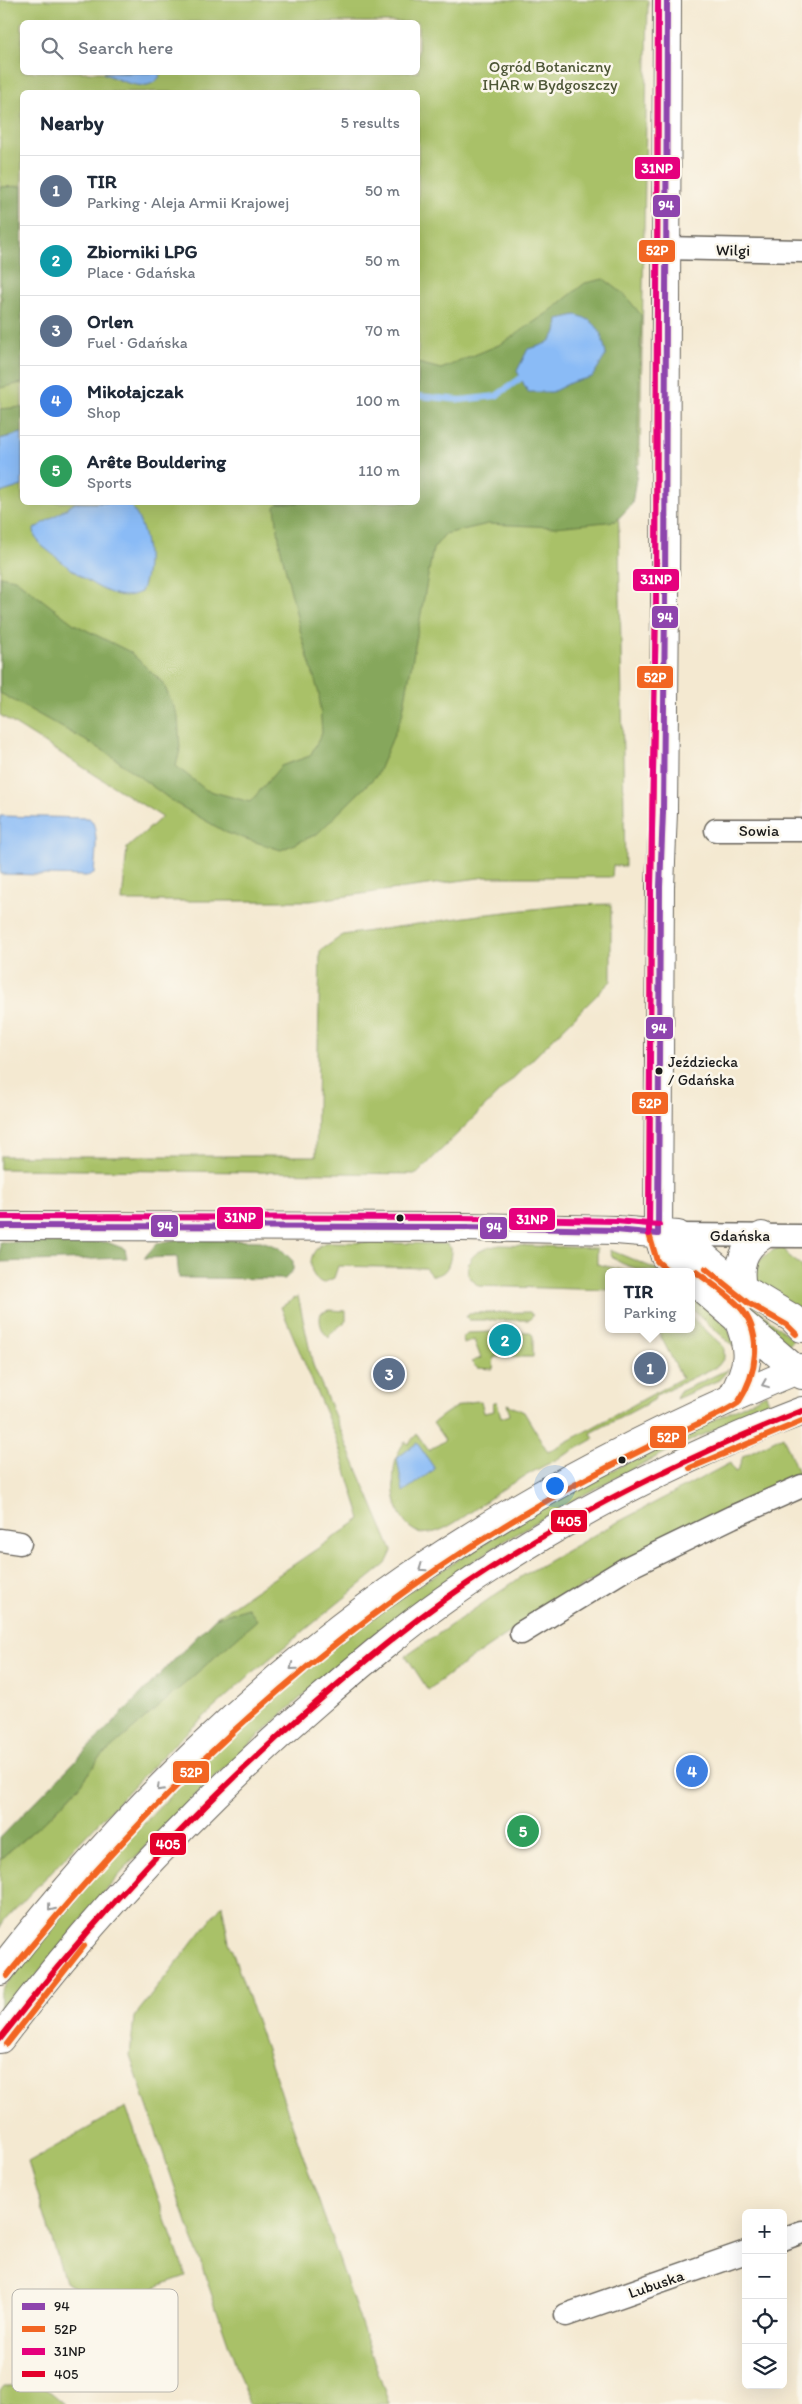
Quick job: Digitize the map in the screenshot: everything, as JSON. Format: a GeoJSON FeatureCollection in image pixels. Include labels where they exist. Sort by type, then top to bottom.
{"type":"FeatureCollection","features":[{"type":"Feature","properties":{"kind":"main road"},"geometry":{"type":"LineString","coordinates":[[667,0],[664,248],[665,602],[663,812],[660,887],[668,1234],[665,1257],[677,1268]]}},
{"type":"Feature","properties":{"kind":"main road","name":"Gdańska"},"geometry":{"type":"LineString","coordinates":[[0,1226],[461,1227],[616,1230],[668,1234],[742,1288],[792,1318],[802,1328]]}},
{"type":"Feature","properties":{"kind":"main road"},"geometry":{"type":"LineString","coordinates":[[742,1288],[740,1277],[743,1257],[748,1248],[762,1236]]}},
{"type":"Feature","properties":{"kind":"main road"},"geometry":{"type":"LineString","coordinates":[[0,1971],[64,1891],[142,1806],[245,1708],[331,1636],[425,1566],[513,1511],[608,1457],[732,1397],[801,1371],[695,1282]]}},
{"type":"Feature","properties":{"kind":"main road"},"geometry":{"type":"LineString","coordinates":[[732,1397],[743,1374],[748,1349],[737,1317]]}},
{"type":"Feature","properties":{"kind":"main road"},"geometry":{"type":"LineString","coordinates":[[0,2039],[75,1943],[171,1837],[281,1732],[381,1647],[447,1597],[549,1533],[729,1440],[802,1411]]}},
{"type":"Feature","properties":{"kind":"street","name":"Wilgi"},"geometry":{"type":"LineString","coordinates":[[664,248],[802,250]]}},
{"type":"Feature","properties":{"kind":"street","name":"Sowia"},"geometry":{"type":"LineString","coordinates":[[716,830],[802,830]]}},
{"type":"Feature","properties":{"kind":"street","name":"Gdańska"},"geometry":{"type":"LineString","coordinates":[[668,1234],[802,1236]]}},
{"type":"Feature","properties":{"kind":"street"},"geometry":{"type":"LineString","coordinates":[[521,1633],[626,1568],[802,1486]]}},
{"type":"Feature","properties":{"kind":"street"},"geometry":{"type":"LineString","coordinates":[[787,2238],[802,2232]]}},
{"type":"Feature","properties":{"kind":"street","name":"Lubuska"},"geometry":{"type":"LineString","coordinates":[[566,2315],[742,2253]]}},
{"type":"Feature","properties":{"kind":"green space","name":"Ogród Botaniczny IHAR w Bydgoszczy"},"geometry":{"type":"Polygon","coordinates":[[[0,0],[648,0],[640,463],[618,484],[625,867],[613,865],[612,877],[486,877],[310,901],[122,901],[127,848],[162,817],[0,715],[0,0]]]}},
{"type":"Feature","properties":{"kind":"green space"},"geometry":{"type":"Polygon","coordinates":[[[20,186],[20,383],[0,388],[0,311],[2,297],[0,295],[0,187],[20,186]]]}},
{"type":"Feature","properties":{"kind":"green space"},"geometry":{"type":"Polygon","coordinates":[[[604,279],[625,295],[641,315],[637,472],[632,504],[616,521],[555,527],[488,524],[445,534],[433,549],[402,716],[377,775],[317,834],[281,850],[227,833],[175,803],[106,752],[0,693],[0,576],[15,579],[74,624],[130,652],[163,683],[178,716],[180,750],[176,766],[206,790],[250,802],[281,766],[310,756],[322,733],[319,694],[301,634],[280,546],[275,507],[276,505],[420,505],[420,364],[441,369],[501,344],[549,312],[585,283],[604,279]]]}},
{"type":"Feature","properties":{"kind":"green space"},"geometry":{"type":"Polygon","coordinates":[[[20,407],[20,434],[0,439],[0,409],[20,407]]]}},
{"type":"Feature","properties":{"kind":"green space"},"geometry":{"type":"Polygon","coordinates":[[[611,904],[611,981],[417,1174],[0,1169],[0,1156],[316,1156],[320,951],[343,935],[479,915],[569,905],[611,904]]]}},
{"type":"Feature","properties":{"kind":"green space"},"geometry":{"type":"Polygon","coordinates":[[[180,1239],[261,1241],[280,1248],[293,1261],[293,1270],[285,1279],[179,1278],[177,1257],[144,1258],[157,1243],[180,1239]]]}},
{"type":"Feature","properties":{"kind":"green space"},"geometry":{"type":"Polygon","coordinates":[[[0,1242],[107,1242],[125,1249],[127,1258],[0,1262],[0,1242]]]}},
{"type":"Feature","properties":{"kind":"green space"},"geometry":{"type":"Polygon","coordinates":[[[330,1242],[447,1244],[451,1248],[451,1253],[445,1271],[437,1275],[431,1275],[425,1268],[338,1266],[334,1278],[323,1283],[313,1274],[311,1261],[317,1248],[330,1242]]]}},
{"type":"Feature","properties":{"kind":"green space"},"geometry":{"type":"Polygon","coordinates":[[[500,1245],[597,1248],[597,1264],[614,1268],[605,1268],[605,1290],[478,1286],[468,1275],[469,1262],[476,1253],[500,1245]]]}},
{"type":"Feature","properties":{"kind":"green space"},"geometry":{"type":"Polygon","coordinates":[[[783,1247],[789,1256],[802,1266],[802,1315],[766,1293],[757,1282],[755,1276],[756,1269],[763,1257],[769,1252],[783,1247]]]}},
{"type":"Feature","properties":{"kind":"green space"},"geometry":{"type":"Polygon","coordinates":[[[610,1250],[653,1268],[632,1267],[623,1264],[612,1256],[610,1250]]]}},
{"type":"Feature","properties":{"kind":"green space"},"geometry":{"type":"Polygon","coordinates":[[[697,1257],[793,1340],[788,1346],[691,1262],[697,1257]]]}},
{"type":"Feature","properties":{"kind":"green space"},"geometry":{"type":"Polygon","coordinates":[[[298,1296],[313,1365],[392,1551],[386,1564],[251,1674],[171,1747],[5,1920],[0,1928],[0,1859],[66,1801],[98,1760],[248,1608],[215,1618],[361,1519],[336,1438],[281,1307],[298,1296]]]}},
{"type":"Feature","properties":{"kind":"green space"},"geometry":{"type":"Polygon","coordinates":[[[695,1297],[728,1327],[734,1347],[695,1312],[695,1297]]]}},
{"type":"Feature","properties":{"kind":"green space"},"geometry":{"type":"Polygon","coordinates":[[[329,1310],[346,1311],[346,1321],[330,1334],[329,1338],[324,1333],[320,1320],[321,1313],[329,1310]]]}},
{"type":"Feature","properties":{"kind":"green space"},"geometry":{"type":"Polygon","coordinates":[[[530,1312],[533,1316],[529,1320],[469,1320],[466,1316],[469,1313],[530,1312]]]}},
{"type":"Feature","properties":{"kind":"green space"},"geometry":{"type":"Polygon","coordinates":[[[695,1321],[724,1347],[724,1358],[718,1366],[656,1395],[654,1400],[591,1433],[594,1439],[502,1489],[439,1531],[430,1533],[417,1532],[407,1524],[399,1513],[393,1482],[398,1452],[405,1442],[408,1444],[417,1434],[429,1451],[445,1440],[433,1423],[455,1407],[474,1401],[481,1401],[484,1413],[494,1411],[493,1402],[497,1402],[501,1418],[510,1415],[507,1404],[524,1412],[548,1452],[682,1378],[659,1333],[695,1333],[695,1321]]]}},
{"type":"Feature","properties":{"kind":"green space"},"geometry":{"type":"Polygon","coordinates":[[[492,1332],[492,1347],[517,1347],[518,1332],[530,1332],[533,1336],[533,1357],[494,1357],[493,1369],[477,1368],[471,1362],[481,1358],[474,1340],[464,1344],[463,1337],[467,1333],[492,1332]]]}},
{"type":"Feature","properties":{"kind":"green space"},"geometry":{"type":"Polygon","coordinates":[[[729,1369],[719,1380],[676,1399],[679,1392],[729,1369]]]}},
{"type":"Feature","properties":{"kind":"green space"},"geometry":{"type":"Polygon","coordinates":[[[766,1394],[770,1405],[701,1435],[634,1468],[535,1522],[439,1585],[378,1631],[291,1706],[174,1816],[99,1898],[0,2020],[0,1992],[104,1865],[204,1761],[337,1644],[399,1598],[550,1501],[766,1394]]]}},
{"type":"Feature","properties":{"kind":"green space"},"geometry":{"type":"Polygon","coordinates":[[[783,1436],[799,1475],[689,1527],[625,1561],[525,1623],[428,1690],[406,1656],[524,1575],[603,1530],[730,1463],[735,1472],[738,1470],[743,1456],[783,1436]]]}},
{"type":"Feature","properties":{"kind":"green space"},"geometry":{"type":"Polygon","coordinates":[[[248,1608],[257,1620],[98,1760],[66,1801],[0,1859],[0,1838],[215,1618],[248,1608]]]}},
{"type":"Feature","properties":{"kind":"green space"},"geometry":{"type":"Polygon","coordinates":[[[222,1905],[229,1942],[389,2404],[249,2404],[130,2056],[134,2017],[222,1905]]]}},
{"type":"Feature","properties":{"kind":"green space"},"geometry":{"type":"Polygon","coordinates":[[[126,2107],[186,2276],[149,2289],[78,2289],[65,2282],[28,2162],[126,2107]]]}},
{"type":"Feature","properties":{"kind":"green space"},"geometry":{"type":"Polygon","coordinates":[[[4,2386],[12,2386],[12,2392],[50,2392],[65,2404],[0,2404],[0,2391],[4,2386]]]}},
{"type":"Feature","properties":{"kind":"water"},"geometry":{"type":"Polygon","coordinates":[[[107,75],[160,76],[155,82],[148,85],[124,82],[107,75]]]}},
{"type":"Feature","properties":{"kind":"water"},"geometry":{"type":"Polygon","coordinates":[[[576,315],[595,324],[601,334],[606,355],[592,377],[572,382],[552,392],[528,392],[517,371],[528,349],[546,343],[553,337],[556,332],[558,319],[576,315]]]}},
{"type":"Feature","properties":{"kind":"water"},"geometry":{"type":"Polygon","coordinates":[[[20,434],[20,487],[0,493],[0,439],[20,434]]]}},
{"type":"Feature","properties":{"kind":"water"},"geometry":{"type":"Polygon","coordinates":[[[72,505],[131,505],[145,538],[147,565],[141,592],[126,596],[116,595],[82,577],[42,546],[35,537],[34,529],[72,505]]]}},
{"type":"Feature","properties":{"kind":"water"},"geometry":{"type":"Polygon","coordinates":[[[0,816],[89,818],[95,828],[96,835],[94,873],[88,876],[0,874],[0,816]]]}},
{"type":"Feature","properties":{"kind":"water"},"geometry":{"type":"Polygon","coordinates":[[[417,1443],[435,1469],[403,1492],[397,1458],[417,1443]]]}},
{"type":"Feature","properties":{"kind":"waterway"},"geometry":{"type":"LineString","coordinates":[[420,396],[461,400],[496,396],[521,378]]}},
{"type":"Feature","properties":{"kind":"transit line","name":"52P"},"geometry":{"type":"LineString","coordinates":[[658,0],[656,602],[651,887],[649,1234],[657,1261],[665,1268]]}},
{"type":"Feature","properties":{"kind":"transit line","name":"31NP"},"geometry":{"type":"LineString","coordinates":[[649,1234],[651,887],[656,602],[658,0]]}},
{"type":"Feature","properties":{"kind":"transit line","name":"94"},"geometry":{"type":"LineString","coordinates":[[658,1234],[660,887],[663,812],[665,602],[667,0]]}},
{"type":"Feature","properties":{"kind":"transit line","name":"31NP"},"geometry":{"type":"LineString","coordinates":[[0,1217],[461,1218],[616,1221],[659,1225]]}},
{"type":"Feature","properties":{"kind":"transit line","name":"94"},"geometry":{"type":"LineString","coordinates":[[0,1226],[461,1227],[616,1230],[658,1234]]}},
{"type":"Feature","properties":{"kind":"transit line","name":"52P"},"geometry":{"type":"LineString","coordinates":[[706,1269],[748,1303],[787,1325],[796,1334]]}},
{"type":"Feature","properties":{"kind":"transit line","name":"52P"},"geometry":{"type":"LineString","coordinates":[[7,1976],[61,1911],[175,1787],[298,1674],[364,1622],[432,1572],[542,1503],[619,1462],[738,1403],[745,1392],[753,1367],[755,1341],[752,1328],[739,1306],[724,1292],[696,1272]]}},
{"type":"Feature","properties":{"kind":"transit line","name":"405"},"geometry":{"type":"LineString","coordinates":[[0,2039],[71,1951],[185,1826],[266,1748],[329,1691],[395,1637],[464,1586],[563,1524],[641,1483],[720,1445],[802,1411]]}},
{"type":"Feature","properties":{"kind":"transit line","name":"52P"},"geometry":{"type":"LineString","coordinates":[[690,1468],[802,1421]]}},
{"type":"Feature","properties":{"kind":"transit line","name":"52P"},"geometry":{"type":"LineString","coordinates":[[7,2044],[84,1946]]}},
{"type":"Feature","properties":{"kind":"place","name":"Jeździecka / Gdańska"},"geometry":{"type":"Point","coordinates":[659,1071]}},
{"type":"Feature","properties":{"kind":"place","name":"Zbiorniki LPG"},"geometry":{"type":"Point","coordinates":[505,1340]}},
{"type":"Feature","properties":{"kind":"place","name":"TIR"},"geometry":{"type":"Point","coordinates":[650,1368]}},
{"type":"Feature","properties":{"kind":"place","name":"Orlen"},"geometry":{"type":"Point","coordinates":[389,1374]}},
{"type":"Feature","properties":{"kind":"place","name":"Mikołajczak"},"geometry":{"type":"Point","coordinates":[692,1771]}},
{"type":"Feature","properties":{"kind":"place","name":"Arête Bouldering"},"geometry":{"type":"Point","coordinates":[523,1831]}}]}
